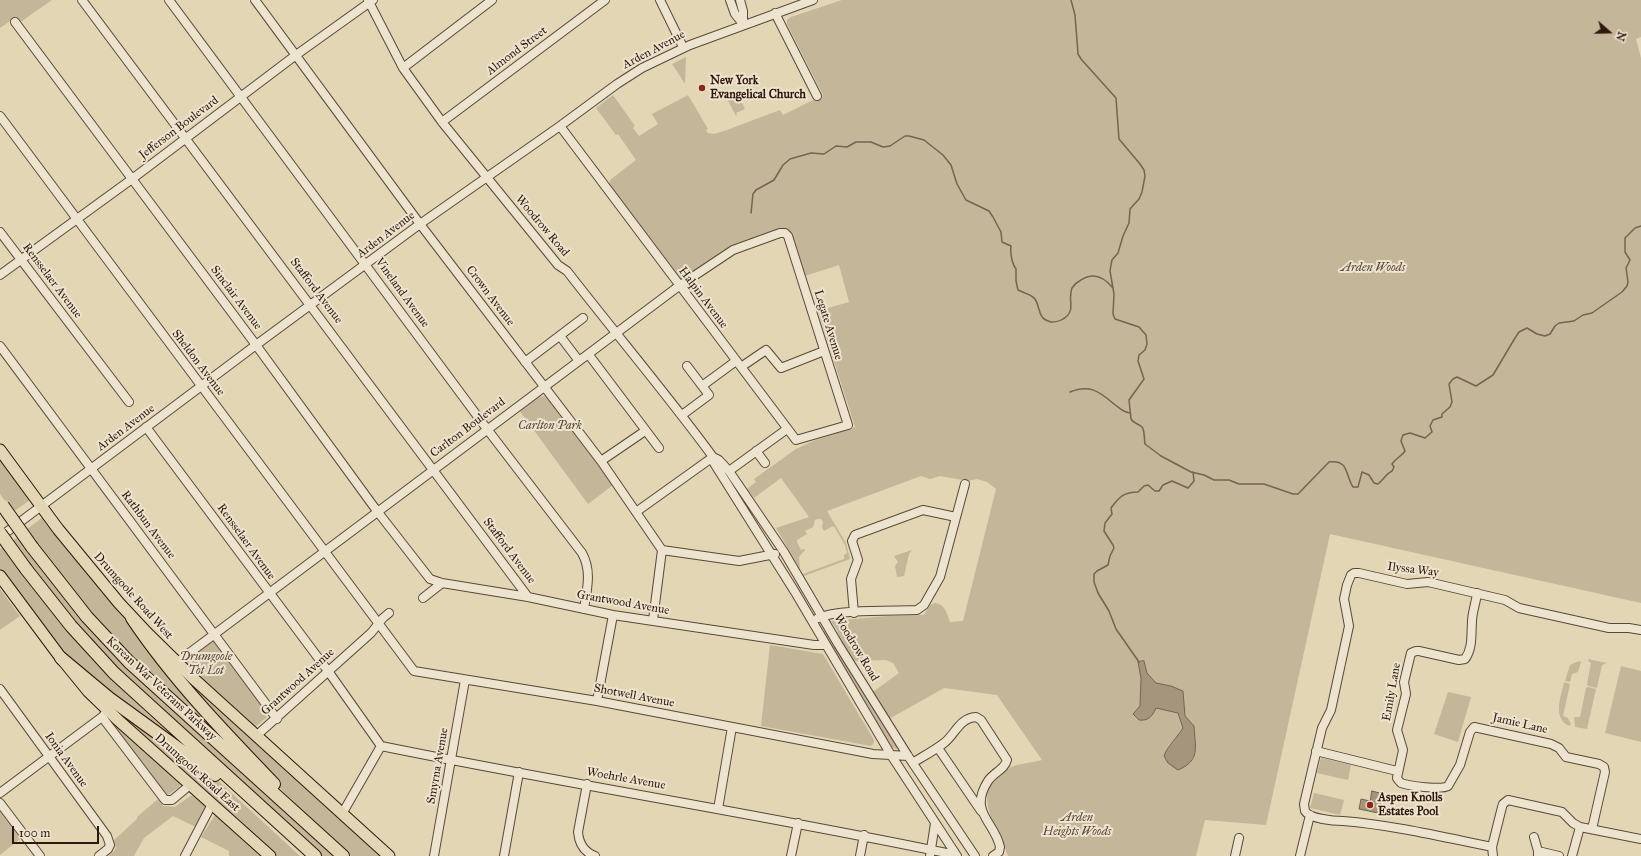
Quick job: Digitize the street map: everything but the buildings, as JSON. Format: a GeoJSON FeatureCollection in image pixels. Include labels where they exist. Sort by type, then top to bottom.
{"type":"FeatureCollection","features":[{"type":"Feature","properties":{"kind":"highway","name":"Korean War Veterans Parkway"},"geometry":{"type":"LineString","coordinates":[[1,505],[74,601],[115,648],[160,692],[343,856]]}},
{"type":"Feature","properties":{"kind":"highway","name":"Korean War Veterans Parkway"},"geometry":{"type":"LineString","coordinates":[[0,533],[71,626],[114,673],[315,856]]}},
{"type":"Feature","properties":{"kind":"highway"},"geometry":{"type":"LineString","coordinates":[[132,618],[151,646],[210,716],[284,795],[306,822]]}},
{"type":"Feature","properties":{"kind":"highway"},"geometry":{"type":"LineString","coordinates":[[61,658],[109,698],[280,824]]}},
{"type":"Feature","properties":{"kind":"main road","name":"Drumgoole Road West"},"geometry":{"type":"LineString","coordinates":[[0,450],[63,535],[132,618],[176,662],[389,856]]}},
{"type":"Feature","properties":{"kind":"main road","name":"Drumgoole Road East"},"geometry":{"type":"LineString","coordinates":[[0,576],[105,714],[190,785],[270,856]]}},
{"type":"Feature","properties":{"kind":"street","name":"Stafford Avenue"},"geometry":{"type":"LineString","coordinates":[[82,0],[528,597]]}},
{"type":"Feature","properties":{"kind":"street","name":"Vineland Avenue"},"geometry":{"type":"LineString","coordinates":[[169,0],[585,559],[589,573],[584,609]]}},
{"type":"Feature","properties":{"kind":"street","name":"Crown Avenue"},"geometry":{"type":"LineString","coordinates":[[255,0],[420,224],[601,462],[662,550]]}},
{"type":"Feature","properties":{"kind":"street"},"geometry":{"type":"LineString","coordinates":[[403,68],[492,0]]}},
{"type":"Feature","properties":{"kind":"street","name":"Almond Street"},"geometry":{"type":"LineString","coordinates":[[442,122],[605,0]]}},
{"type":"Feature","properties":{"kind":"street"},"geometry":{"type":"LineString","coordinates":[[660,0],[684,47]]}},
{"type":"Feature","properties":{"kind":"street"},"geometry":{"type":"LineString","coordinates":[[730,0],[735,14],[743,24]]}},
{"type":"Feature","properties":{"kind":"street"},"geometry":{"type":"LineString","coordinates":[[740,0],[743,11],[743,24]]}},
{"type":"Feature","properties":{"kind":"street","name":"Arden Avenue"},"geometry":{"type":"LineString","coordinates":[[0,536],[420,224],[623,80],[648,65],[684,47],[743,24],[813,0]]}},
{"type":"Feature","properties":{"kind":"street","name":"Jefferson Boulevard"},"geometry":{"type":"LineString","coordinates":[[0,275],[132,179],[370,1]]}},
{"type":"Feature","properties":{"kind":"street","name":"Woodrow Road"},"geometry":{"type":"LineString","coordinates":[[370,1],[403,68],[442,122],[558,265],[567,270],[616,334],[682,415],[713,457],[714,463],[772,555],[891,755],[957,855]]}},
{"type":"Feature","properties":{"kind":"street"},"geometry":{"type":"LineString","coordinates":[[775,13],[817,96]]}},
{"type":"Feature","properties":{"kind":"street","name":"Sinclair Avenue"},"geometry":{"type":"LineString","coordinates":[[15,22],[256,345],[377,511],[427,576],[434,581],[442,583]]}},
{"type":"Feature","properties":{"kind":"street","name":"Sheldon Avenue"},"geometry":{"type":"LineString","coordinates":[[0,116],[378,624]]}},
{"type":"Feature","properties":{"kind":"street","name":"Halpin Avenue"},"geometry":{"type":"LineString","coordinates":[[560,126],[796,440],[848,425]]}},
{"type":"Feature","properties":{"kind":"street","name":"Rensselaer Avenue"},"geometry":{"type":"LineString","coordinates":[[0,232],[129,402]]}},
{"type":"Feature","properties":{"kind":"street","name":"Carlton Boulevard"},"geometry":{"type":"LineString","coordinates":[[176,662],[323,551],[589,355],[679,286],[732,250],[780,233],[785,233]]}},
{"type":"Feature","properties":{"kind":"street","name":"Legate Avenue"},"geometry":{"type":"LineString","coordinates":[[785,233],[788,236],[848,425]]}},
{"type":"Feature","properties":{"kind":"street"},"geometry":{"type":"LineString","coordinates":[[525,362],[583,318]]}},
{"type":"Feature","properties":{"kind":"street"},"geometry":{"type":"LineString","coordinates":[[560,336],[579,362]]}},
{"type":"Feature","properties":{"kind":"street","name":"Rathbun Avenue"},"geometry":{"type":"LineString","coordinates":[[0,346],[277,719]]}},
{"type":"Feature","properties":{"kind":"street"},"geometry":{"type":"LineString","coordinates":[[702,386],[766,350],[781,368],[824,351]]}},
{"type":"Feature","properties":{"kind":"street"},"geometry":{"type":"LineString","coordinates":[[589,355],[659,448]]}},
{"type":"Feature","properties":{"kind":"street"},"geometry":{"type":"LineString","coordinates":[[682,415],[709,395],[687,366]]}},
{"type":"Feature","properties":{"kind":"street","name":"Rensselaer Avenue"},"geometry":{"type":"LineString","coordinates":[[146,427],[328,671]]}},
{"type":"Feature","properties":{"kind":"street"},"geometry":{"type":"LineString","coordinates":[[729,471],[787,428]]}},
{"type":"Feature","properties":{"kind":"street"},"geometry":{"type":"LineString","coordinates":[[601,462],[645,431]]}},
{"type":"Feature","properties":{"kind":"street"},"geometry":{"type":"LineString","coordinates":[[756,451],[765,462]]}},
{"type":"Feature","properties":{"kind":"street"},"geometry":{"type":"LineString","coordinates":[[636,512],[713,457]]}},
{"type":"Feature","properties":{"kind":"street","name":"Woodrow Road"},"geometry":{"type":"LineString","coordinates":[[713,457],[719,460],[729,471],[784,552],[908,756],[914,762],[975,856]]}},
{"type":"Feature","properties":{"kind":"street"},"geometry":{"type":"LineString","coordinates":[[811,621],[822,616],[854,612],[916,610],[922,607],[940,577],[965,484]]}},
{"type":"Feature","properties":{"kind":"street"},"geometry":{"type":"LineString","coordinates":[[854,612],[851,579],[858,560],[852,541],[855,535],[923,510],[956,517]]}},
{"type":"Feature","properties":{"kind":"street"},"geometry":{"type":"LineString","coordinates":[[653,620],[662,550],[739,561],[784,552]]}},
{"type":"Feature","properties":{"kind":"street","name":"Ilyssa Way"},"geometry":{"type":"LineString","coordinates":[[1300,856],[1310,815],[1305,811],[1304,804],[1323,724],[1331,710],[1348,626],[1344,599],[1350,575],[1359,573],[1407,584],[1428,582],[1505,600],[1519,608],[1550,615],[1609,628],[1629,628],[1641,630]]}},
{"type":"Feature","properties":{"kind":"street"},"geometry":{"type":"LineString","coordinates":[[423,598],[442,583]]}},
{"type":"Feature","properties":{"kind":"street","name":"Grantwood Avenue"},"geometry":{"type":"LineString","coordinates":[[442,583],[528,597],[613,615],[825,645]]}},
{"type":"Feature","properties":{"kind":"street","name":"Emily Lane"},"geometry":{"type":"LineString","coordinates":[[1397,771],[1403,750],[1397,730],[1406,694],[1404,682],[1411,653],[1419,651],[1459,660],[1465,659],[1468,654],[1473,633],[1472,622],[1478,593]]}},
{"type":"Feature","properties":{"kind":"street","name":"Grantwood Avenue"},"geometry":{"type":"LineString","coordinates":[[256,736],[277,719],[371,633],[389,613]]}},
{"type":"Feature","properties":{"kind":"street"},"geometry":{"type":"LineString","coordinates":[[597,701],[613,615]]}},
{"type":"Feature","properties":{"kind":"street","name":"Shotwell Avenue"},"geometry":{"type":"LineString","coordinates":[[378,624],[414,671],[597,701],[873,754],[908,756]]}},
{"type":"Feature","properties":{"kind":"street"},"geometry":{"type":"LineString","coordinates":[[328,671],[381,746],[342,814]]}},
{"type":"Feature","properties":{"kind":"street","name":"Smyrna Avenue"},"geometry":{"type":"LineString","coordinates":[[434,856],[465,680]]}},
{"type":"Feature","properties":{"kind":"street","name":"Ionia Avenue"},"geometry":{"type":"LineString","coordinates":[[0,689],[107,836],[110,845],[108,849],[99,856]]}},
{"type":"Feature","properties":{"kind":"street"},"geometry":{"type":"LineString","coordinates":[[0,793],[105,714],[165,800],[172,800],[190,785]]}},
{"type":"Feature","properties":{"kind":"street"},"geometry":{"type":"LineString","coordinates":[[914,762],[946,743],[958,726],[970,718],[976,717],[981,720],[1007,760],[1005,765],[995,773],[988,782],[982,798],[981,811]]}},
{"type":"Feature","properties":{"kind":"street"},"geometry":{"type":"LineString","coordinates":[[718,809],[732,727]]}},
{"type":"Feature","properties":{"kind":"street","name":"Jamie Lane"},"geometry":{"type":"LineString","coordinates":[[1397,771],[1397,778],[1401,783],[1416,786],[1443,788],[1448,786],[1460,765],[1470,732],[1474,727],[1551,744],[1559,748],[1566,756],[1599,764],[1604,769],[1592,829]]}},
{"type":"Feature","properties":{"kind":"street","name":"Woehrle Avenue"},"geometry":{"type":"LineString","coordinates":[[381,746],[864,835],[930,853],[957,855]]}},
{"type":"Feature","properties":{"kind":"street"},"geometry":{"type":"LineString","coordinates":[[938,748],[981,811],[1000,844],[1000,850],[994,856]]}},
{"type":"Feature","properties":{"kind":"street"},"geometry":{"type":"LineString","coordinates":[[1316,751],[1397,771]]}},
{"type":"Feature","properties":{"kind":"street"},"geometry":{"type":"LineString","coordinates":[[504,856],[519,772]]}},
{"type":"Feature","properties":{"kind":"street"},"geometry":{"type":"LineString","coordinates":[[587,784],[578,832],[579,839],[584,850],[595,856]]}},
{"type":"Feature","properties":{"kind":"street"},"geometry":{"type":"LineString","coordinates":[[1493,856],[1492,847],[1502,807],[1508,800],[1562,812],[1573,823],[1580,827],[1641,839]]}},
{"type":"Feature","properties":{"kind":"street"},"geometry":{"type":"LineString","coordinates":[[0,803],[40,856]]}},
{"type":"Feature","properties":{"kind":"street"},"geometry":{"type":"LineString","coordinates":[[184,856],[212,804]]}},
{"type":"Feature","properties":{"kind":"street"},"geometry":{"type":"LineString","coordinates":[[1310,815],[1333,821],[1387,826],[1492,847]]}},
{"type":"Feature","properties":{"kind":"street"},"geometry":{"type":"LineString","coordinates":[[791,856],[798,823]]}},
{"type":"Feature","properties":{"kind":"street"},"geometry":{"type":"LineString","coordinates":[[930,853],[935,823]]}},
{"type":"Feature","properties":{"kind":"street"},"geometry":{"type":"LineString","coordinates":[[1572,856],[1580,827]]}},
{"type":"Feature","properties":{"kind":"street"},"geometry":{"type":"LineString","coordinates":[[860,856],[864,835]]}},
{"type":"Feature","properties":{"kind":"street"},"geometry":{"type":"LineString","coordinates":[[1534,837],[1538,854],[1559,856]]}},
{"type":"Feature","properties":{"kind":"street"},"geometry":{"type":"LineString","coordinates":[[1235,856],[1239,838]]}},
{"type":"Feature","properties":{"kind":"green space"},"geometry":{"type":"Polygon","coordinates":[[[0,0],[52,0],[22,21],[10,21],[0,28],[0,0]]]}},
{"type":"Feature","properties":{"kind":"green space","name":"Arden Woods"},"geometry":{"type":"Polygon","coordinates":[[[842,0],[1641,0],[1641,37],[1636,39],[1641,58],[1641,603],[1330,534],[1266,825],[1205,820],[1196,856],[1008,856],[989,809],[987,797],[989,786],[996,777],[1009,768],[1042,760],[997,695],[944,688],[889,719],[870,694],[899,673],[893,663],[886,660],[852,661],[836,634],[838,632],[831,621],[887,616],[924,615],[930,605],[935,603],[943,607],[950,622],[963,621],[996,489],[987,482],[977,479],[968,481],[940,476],[930,479],[921,476],[827,511],[846,543],[850,559],[804,576],[803,574],[844,559],[844,555],[847,553],[845,545],[835,528],[833,526],[824,531],[822,527],[823,522],[821,519],[818,519],[815,520],[813,527],[805,531],[807,534],[797,540],[801,550],[805,550],[799,557],[800,569],[776,528],[809,517],[781,478],[754,498],[747,489],[756,482],[754,479],[796,449],[813,441],[855,427],[818,311],[849,302],[839,265],[805,276],[792,236],[781,230],[726,250],[685,279],[680,280],[609,186],[610,180],[636,160],[618,134],[616,135],[596,108],[613,95],[635,126],[633,128],[639,136],[658,124],[652,114],[688,95],[708,129],[706,130],[708,133],[714,134],[780,110],[783,115],[823,95],[787,24],[787,20],[791,17],[842,0]],[[1144,661],[1138,662],[1141,678],[1140,706],[1133,714],[1156,708],[1178,713],[1183,728],[1176,739],[1168,746],[1194,757],[1194,726],[1185,716],[1171,686],[1156,683],[1147,673],[1144,661]]]}},
{"type":"Feature","properties":{"kind":"green space"},"geometry":{"type":"Polygon","coordinates":[[[686,57],[685,84],[672,64],[686,57]]]}},
{"type":"Feature","properties":{"kind":"green space"},"geometry":{"type":"Polygon","coordinates":[[[736,91],[745,109],[736,113],[736,116],[725,95],[726,93],[728,95],[736,91]]]}},
{"type":"Feature","properties":{"kind":"green space","name":"Carlton Park"},"geometry":{"type":"Polygon","coordinates":[[[548,396],[613,485],[588,504],[519,410],[536,397],[548,396]]]}},
{"type":"Feature","properties":{"kind":"green space"},"geometry":{"type":"Polygon","coordinates":[[[0,460],[30,500],[13,512],[0,494],[0,460]]]}},
{"type":"Feature","properties":{"kind":"green space"},"geometry":{"type":"Polygon","coordinates":[[[43,517],[84,569],[235,750],[145,670],[104,628],[26,530],[43,517]]]}},
{"type":"Feature","properties":{"kind":"green space"},"geometry":{"type":"Polygon","coordinates":[[[19,536],[69,601],[337,856],[320,856],[98,652],[10,543],[19,536]]]}},
{"type":"Feature","properties":{"kind":"green space"},"geometry":{"type":"Polygon","coordinates":[[[3,547],[45,603],[90,657],[130,697],[200,761],[71,662],[0,570],[0,549],[3,547]]]}},
{"type":"Feature","properties":{"kind":"green space"},"geometry":{"type":"Polygon","coordinates":[[[912,550],[909,554],[904,576],[897,577],[895,566],[898,562],[894,556],[912,550]]]}},
{"type":"Feature","properties":{"kind":"green space"},"geometry":{"type":"Polygon","coordinates":[[[0,589],[20,616],[0,630],[0,589]]]}},
{"type":"Feature","properties":{"kind":"green space"},"geometry":{"type":"Polygon","coordinates":[[[826,630],[860,689],[898,747],[897,749],[892,747],[823,632],[826,630]]]}},
{"type":"Feature","properties":{"kind":"green space","name":"Drumgoole Tot Lot"},"geometry":{"type":"Polygon","coordinates":[[[211,642],[214,642],[267,713],[266,718],[255,727],[252,726],[184,662],[211,642]]]}},
{"type":"Feature","properties":{"kind":"green space"},"geometry":{"type":"Polygon","coordinates":[[[770,645],[823,654],[874,740],[874,743],[871,746],[761,726],[770,645]]]}},
{"type":"Feature","properties":{"kind":"green space"},"geometry":{"type":"Polygon","coordinates":[[[1588,659],[1607,663],[1602,665],[1597,688],[1588,686],[1587,684],[1591,663],[1588,659]]]}},
{"type":"Feature","properties":{"kind":"green space"},"geometry":{"type":"Polygon","coordinates":[[[1579,661],[1581,662],[1578,672],[1572,674],[1570,682],[1565,681],[1570,665],[1579,661]]]}},
{"type":"Feature","properties":{"kind":"green space"},"geometry":{"type":"Polygon","coordinates":[[[168,662],[381,856],[351,856],[305,814],[251,758],[168,662]]]}},
{"type":"Feature","properties":{"kind":"green space"},"geometry":{"type":"Polygon","coordinates":[[[1621,666],[1641,671],[1641,742],[1605,733],[1621,666]]]}},
{"type":"Feature","properties":{"kind":"green space"},"geometry":{"type":"Polygon","coordinates":[[[1564,682],[1570,684],[1563,716],[1568,718],[1571,724],[1569,726],[1564,722],[1559,713],[1564,682]]]}},
{"type":"Feature","properties":{"kind":"green space"},"geometry":{"type":"Polygon","coordinates":[[[1586,688],[1596,689],[1587,729],[1575,727],[1574,717],[1580,717],[1586,688]]]}},
{"type":"Feature","properties":{"kind":"green space"},"geometry":{"type":"Polygon","coordinates":[[[1448,692],[1471,697],[1458,742],[1434,734],[1448,692]]]}},
{"type":"Feature","properties":{"kind":"green space"},"geometry":{"type":"Polygon","coordinates":[[[99,695],[213,776],[300,856],[275,856],[99,695]]]}},
{"type":"Feature","properties":{"kind":"green space"},"geometry":{"type":"Polygon","coordinates":[[[110,720],[181,783],[179,787],[166,796],[110,720]]]}},
{"type":"Feature","properties":{"kind":"green space"},"geometry":{"type":"Polygon","coordinates":[[[1321,758],[1351,765],[1348,780],[1317,773],[1321,758]]]}},
{"type":"Feature","properties":{"kind":"green space"},"geometry":{"type":"Polygon","coordinates":[[[1314,793],[1344,800],[1340,815],[1310,808],[1314,793]]]}},
{"type":"Feature","properties":{"kind":"green space"},"geometry":{"type":"Polygon","coordinates":[[[194,795],[206,805],[196,827],[173,816],[144,838],[134,856],[108,856],[115,850],[116,847],[112,842],[158,799],[163,806],[175,807],[190,796],[194,795]]]}},
{"type":"Feature","properties":{"kind":"green space"},"geometry":{"type":"Polygon","coordinates":[[[0,808],[20,839],[0,855],[0,808]]]}},
{"type":"Feature","properties":{"kind":"green space"},"geometry":{"type":"Polygon","coordinates":[[[215,815],[261,856],[229,856],[229,851],[201,837],[215,815]]]}},
{"type":"Feature","properties":{"kind":"shaded area"},"geometry":{"type":"Polygon","coordinates":[[[1144,661],[1147,673],[1156,683],[1171,686],[1183,691],[1185,716],[1194,726],[1195,752],[1190,762],[1178,770],[1168,763],[1164,756],[1183,728],[1178,713],[1156,708],[1153,714],[1145,720],[1139,720],[1133,714],[1140,706],[1141,678],[1138,662],[1144,661]]]}},
{"type":"Feature","properties":{"kind":"shaded area","name":"Aspen Knolls Estates Pool"},"geometry":{"type":"Polygon","coordinates":[[[1372,791],[1383,794],[1378,813],[1359,809],[1361,799],[1370,801],[1372,791]]]}},
{"type":"Feature","properties":{"kind":"waterway"},"geometry":{"type":"LineString","coordinates":[[1071,0],[1075,15],[1078,54],[1116,98],[1119,139],[1140,164],[1144,170],[1145,176],[1142,192],[1139,199],[1130,209],[1129,223],[1118,253],[1112,260],[1110,271],[1114,294],[1113,314],[1115,319],[1139,327],[1146,335],[1147,344],[1145,350],[1139,355],[1138,361],[1144,379],[1129,400],[1131,419],[1133,422],[1142,427],[1145,444],[1161,456],[1191,472],[1204,475],[1214,480],[1229,480],[1239,484],[1264,484],[1293,494],[1298,494],[1329,462],[1335,462],[1340,463],[1346,469],[1353,487],[1358,487],[1362,472],[1369,475],[1374,483],[1378,484],[1392,471],[1394,467],[1392,464],[1405,451],[1401,441],[1403,435],[1410,433],[1425,438],[1432,432],[1430,426],[1433,420],[1442,417],[1442,414],[1450,407],[1452,402],[1449,384],[1453,379],[1457,377],[1476,386],[1493,375],[1519,332],[1527,328],[1537,334],[1545,336],[1550,334],[1559,323],[1574,321],[1583,315],[1592,313],[1622,292],[1627,286],[1628,282],[1626,268],[1630,260],[1625,252],[1625,238],[1635,228],[1641,226]]}},
{"type":"Feature","properties":{"kind":"waterway"},"geometry":{"type":"LineString","coordinates":[[751,213],[753,194],[756,190],[774,180],[783,165],[790,159],[811,153],[824,154],[836,146],[847,147],[856,142],[871,142],[883,147],[890,146],[905,136],[909,136],[924,140],[943,155],[951,165],[957,184],[966,200],[989,211],[1001,232],[1002,242],[1011,246],[1011,255],[1016,269],[1018,290],[1035,299],[1041,316],[1047,321],[1055,322],[1067,316],[1071,309],[1070,297],[1072,288],[1085,278],[1090,276],[1098,277],[1106,281],[1113,288]]}},
{"type":"Feature","properties":{"kind":"waterway"},"geometry":{"type":"LineString","coordinates":[[1070,392],[1083,389],[1094,390],[1123,411],[1130,413]]}},
{"type":"Feature","properties":{"kind":"waterway"},"geometry":{"type":"LineString","coordinates":[[1139,662],[1116,629],[1109,611],[1098,593],[1094,582],[1094,574],[1108,565],[1114,548],[1104,531],[1105,523],[1112,514],[1111,508],[1125,494],[1138,492],[1144,486],[1148,485],[1155,491],[1159,491],[1163,485],[1172,481],[1188,488],[1194,481],[1193,472]]}},
{"type":"Feature","properties":{"kind":"place","name":"New York Evangelical Church"},"geometry":{"type":"Point","coordinates":[702,88]}},
{"type":"Feature","properties":{"kind":"place","name":"Aspen Knolls Estates Pool"},"geometry":{"type":"Point","coordinates":[1370,805]}},
{"type":"Feature","properties":{"kind":"park label","name":"Arden Heights Woods"},"geometry":{"type":"Point","coordinates":[1077,825]}}]}
